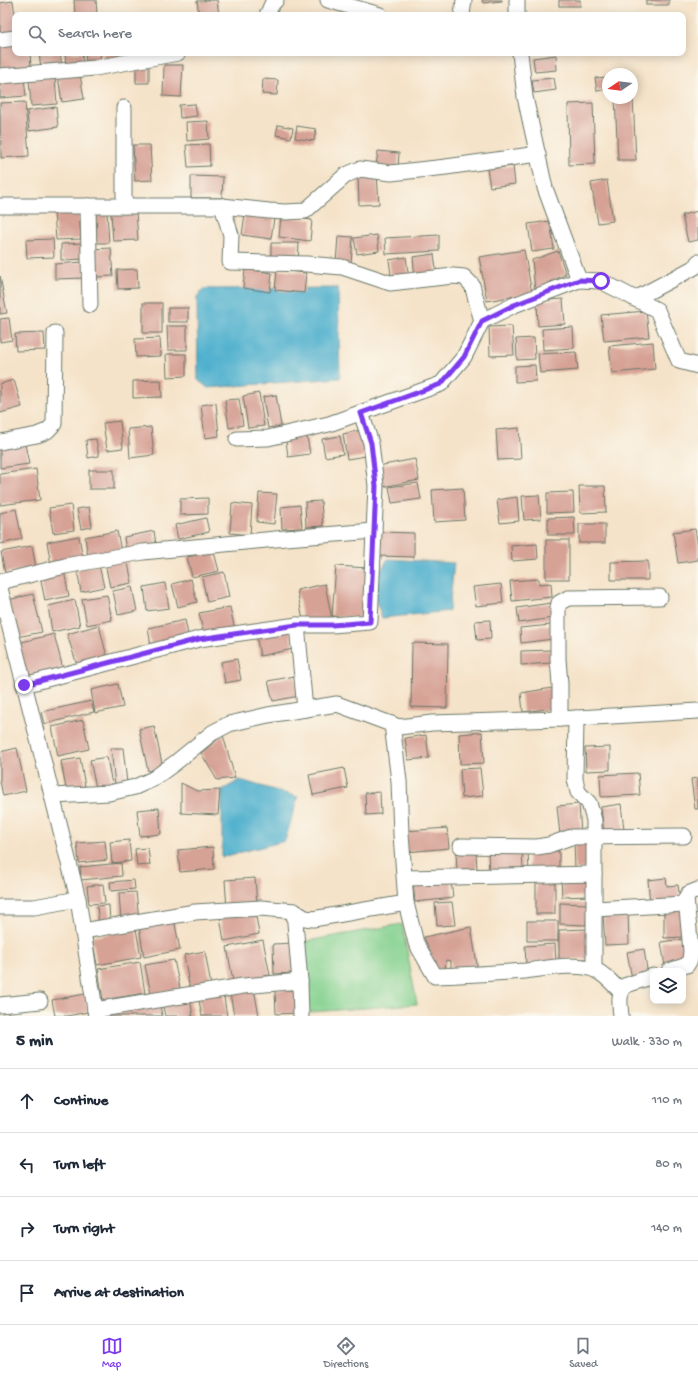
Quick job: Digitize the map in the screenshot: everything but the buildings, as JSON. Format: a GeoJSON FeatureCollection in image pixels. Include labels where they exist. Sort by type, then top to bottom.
{"type":"FeatureCollection","features":[{"type":"Feature","properties":{"kind":"street"},"geometry":{"type":"LineString","coordinates":[[268,12],[272,4],[276,0]]}},
{"type":"Feature","properties":{"kind":"street"},"geometry":{"type":"LineString","coordinates":[[328,0],[370,12]]}},
{"type":"Feature","properties":{"kind":"street"},"geometry":{"type":"LineString","coordinates":[[462,12],[464,0]]}},
{"type":"Feature","properties":{"kind":"street"},"geometry":{"type":"LineString","coordinates":[[517,0],[517,12]]}},
{"type":"Feature","properties":{"kind":"street"},"geometry":{"type":"LineString","coordinates":[[0,40],[12,38]]}},
{"type":"Feature","properties":{"kind":"street"},"geometry":{"type":"LineString","coordinates":[[0,76],[95,68],[161,56]]}},
{"type":"Feature","properties":{"kind":"street"},"geometry":{"type":"LineString","coordinates":[[520,56],[525,97],[545,188],[579,280]]}},
{"type":"Feature","properties":{"kind":"street"},"geometry":{"type":"LineString","coordinates":[[124,108],[124,206]]}},
{"type":"Feature","properties":{"kind":"street"},"geometry":{"type":"LineString","coordinates":[[0,202],[88,206],[222,206],[284,212],[305,211],[346,175],[360,169],[391,173],[538,154]]}},
{"type":"Feature","properties":{"kind":"street"},"geometry":{"type":"LineString","coordinates":[[88,206],[90,305]]}},
{"type":"Feature","properties":{"kind":"street"},"geometry":{"type":"LineString","coordinates":[[222,206],[231,235],[230,262],[307,264],[342,267],[390,283],[464,276],[472,285],[482,321]]}},
{"type":"Feature","properties":{"kind":"street"},"geometry":{"type":"LineString","coordinates":[[635,299],[695,267],[698,262]]}},
{"type":"Feature","properties":{"kind":"street"},"geometry":{"type":"LineString","coordinates":[[237,439],[268,438],[329,424],[441,384],[464,357],[482,321],[514,305],[579,280],[601,281],[657,310],[679,361],[698,366]]}},
{"type":"Feature","properties":{"kind":"street"},"geometry":{"type":"LineString","coordinates":[[0,442],[37,435],[46,431],[54,424],[55,333]]}},
{"type":"Feature","properties":{"kind":"street"},"geometry":{"type":"LineString","coordinates":[[24,685],[199,639],[297,625],[332,625],[370,622],[376,486],[371,443],[361,413]]}},
{"type":"Feature","properties":{"kind":"street"},"geometry":{"type":"LineString","coordinates":[[0,582],[65,566],[143,552],[374,531]]}},
{"type":"Feature","properties":{"kind":"street"},"geometry":{"type":"LineString","coordinates":[[0,588],[78,899],[95,1013],[243,986],[300,981]]}},
{"type":"Feature","properties":{"kind":"street"},"geometry":{"type":"LineString","coordinates":[[560,719],[557,626],[559,603],[568,598],[660,597]]}},
{"type":"Feature","properties":{"kind":"street"},"geometry":{"type":"LineString","coordinates":[[297,625],[305,709]]}},
{"type":"Feature","properties":{"kind":"street"},"geometry":{"type":"LineString","coordinates":[[53,796],[109,793],[135,787],[153,779],[212,733],[229,724],[268,715],[337,704],[399,727],[432,723],[560,719],[698,712]]}},
{"type":"Feature","properties":{"kind":"street"},"geometry":{"type":"LineString","coordinates":[[576,718],[576,787],[578,792],[589,803],[594,820],[594,969]]}},
{"type":"Feature","properties":{"kind":"street"},"geometry":{"type":"LineString","coordinates":[[392,724],[399,781],[400,834],[406,903],[416,943],[435,976],[524,971],[562,967],[585,967],[594,969],[603,974],[621,992]]}},
{"type":"Feature","properties":{"kind":"street"},"geometry":{"type":"LineString","coordinates":[[461,846],[538,847],[571,837],[684,836]]}},
{"type":"Feature","properties":{"kind":"street"},"geometry":{"type":"LineString","coordinates":[[404,878],[594,874]]}},
{"type":"Feature","properties":{"kind":"street"},"geometry":{"type":"LineString","coordinates":[[678,968],[687,965],[690,960],[690,942],[685,904],[686,898],[688,894],[698,890]]}},
{"type":"Feature","properties":{"kind":"street"},"geometry":{"type":"LineString","coordinates":[[0,907],[34,907],[78,899]]}},
{"type":"Feature","properties":{"kind":"street"},"geometry":{"type":"LineString","coordinates":[[83,931],[195,912],[261,908],[294,911],[305,918],[312,919],[406,903]]}},
{"type":"Feature","properties":{"kind":"street"},"geometry":{"type":"LineString","coordinates":[[594,909],[685,904]]}},
{"type":"Feature","properties":{"kind":"street"},"geometry":{"type":"LineString","coordinates":[[294,911],[300,981],[301,1016]]}},
{"type":"Feature","properties":{"kind":"street"},"geometry":{"type":"LineString","coordinates":[[621,1016],[620,999],[624,986],[650,977]]}},
{"type":"Feature","properties":{"kind":"street"},"geometry":{"type":"LineString","coordinates":[[0,1005],[40,1001]]}},
{"type":"Feature","properties":{"kind":"green space"},"geometry":{"type":"Polygon","coordinates":[[[402,924],[417,1004],[299,1013],[301,942],[402,924]]]}},
{"type":"Feature","properties":{"kind":"water"},"geometry":{"type":"Polygon","coordinates":[[[338,288],[340,378],[208,388],[198,380],[197,297],[203,289],[338,288]]]}},
{"type":"Feature","properties":{"kind":"water"},"geometry":{"type":"Polygon","coordinates":[[[388,559],[454,563],[449,611],[382,618],[371,585],[388,559]]]}},
{"type":"Feature","properties":{"kind":"water"},"geometry":{"type":"Polygon","coordinates":[[[240,780],[298,797],[285,841],[222,857],[222,790],[240,780]]]}},
{"type":"Feature","properties":{"kind":"route"},"geometry":{"type":"LineString","coordinates":[[24,685],[199,639],[297,625],[332,625],[370,622],[376,486],[371,443],[361,413],[441,384],[464,357],[482,321],[514,305],[579,280],[601,281]]}}]}
